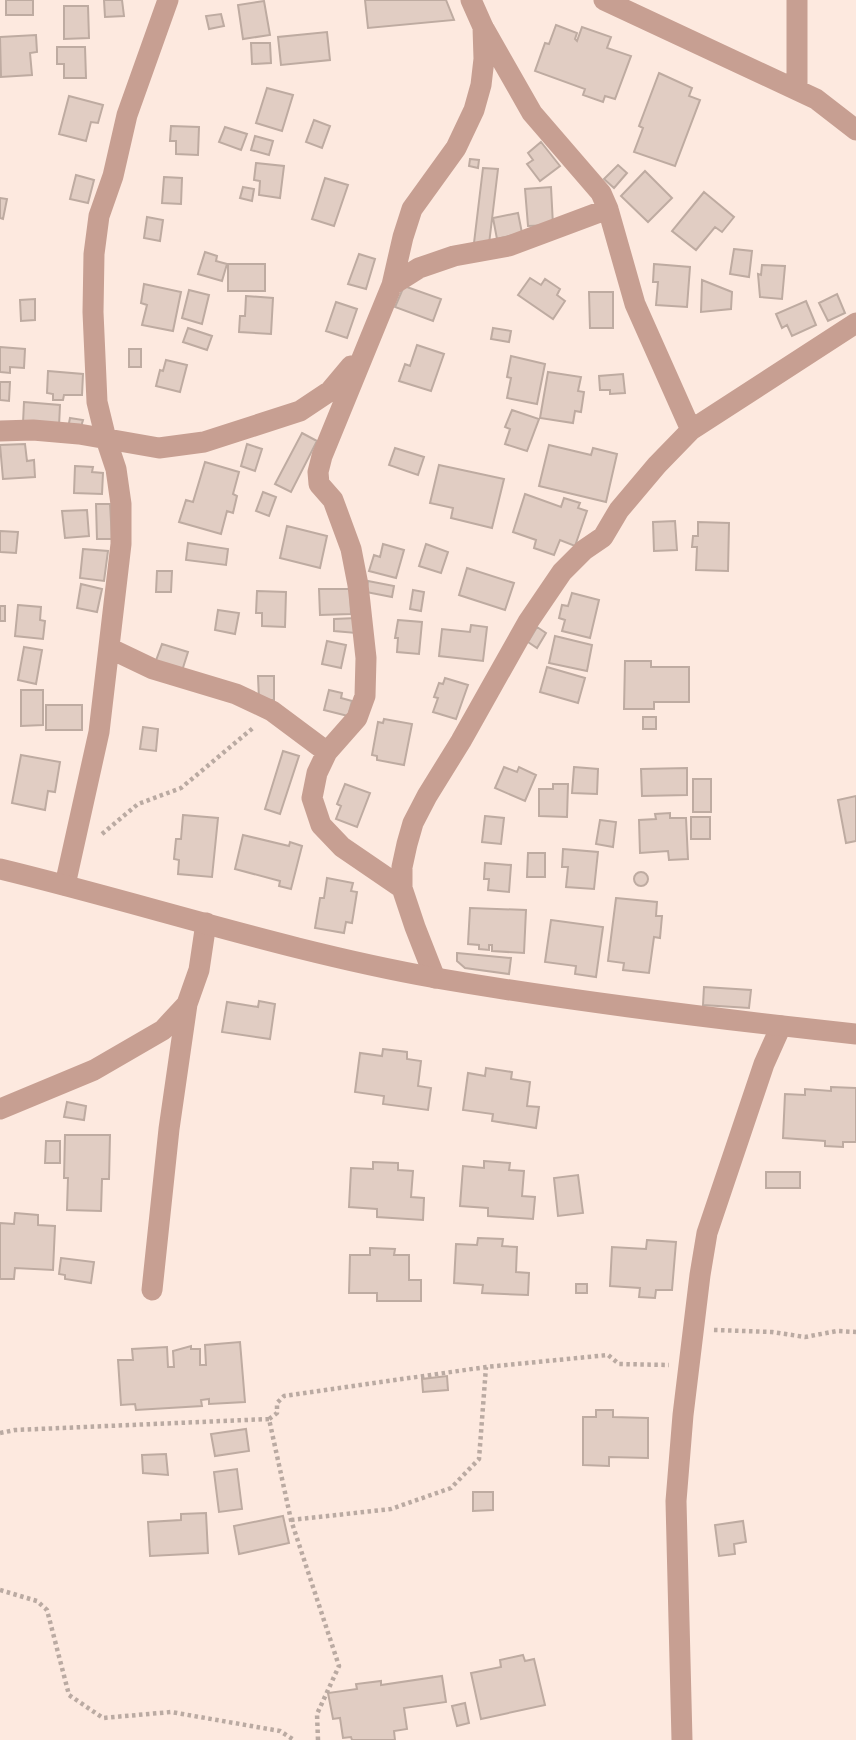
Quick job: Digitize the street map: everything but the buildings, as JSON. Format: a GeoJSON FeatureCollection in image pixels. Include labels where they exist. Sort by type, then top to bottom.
{"type":"FeatureCollection","features":[{"type":"Feature","properties":{"kind":"street"},"geometry":{"type":"LineString","coordinates":[[65,885],[99,732],[121,544],[121,504],[116,468],[97,402],[94,359],[94,254],[99,216],[113,177],[127,115],[168,0]]}},
{"type":"Feature","properties":{"kind":"street"},"geometry":{"type":"LineString","coordinates":[[471,0],[483,27],[532,113],[601,193],[635,304],[691,430]]}},
{"type":"Feature","properties":{"kind":"street"},"geometry":{"type":"LineString","coordinates":[[604,0],[797,89],[816,99],[856,130]]}},
{"type":"Feature","properties":{"kind":"street"},"geometry":{"type":"LineString","coordinates":[[797,0],[797,89]]}},
{"type":"Feature","properties":{"kind":"street"},"geometry":{"type":"LineString","coordinates":[[402,888],[342,847],[321,825],[313,798],[317,773],[327,752],[357,718],[365,696],[366,658],[351,549],[333,500],[319,484],[318,472],[322,456],[392,285],[412,209],[456,148],[474,110],[481,85],[483,27]]}},
{"type":"Feature","properties":{"kind":"street"},"geometry":{"type":"LineString","coordinates":[[392,285],[418,268],[454,256],[509,246],[608,209]]}},
{"type":"Feature","properties":{"kind":"street"},"geometry":{"type":"LineString","coordinates":[[435,978],[402,888],[402,867],[412,823],[517,639],[562,572],[584,550],[603,537],[627,501],[691,430],[856,323]]}},
{"type":"Feature","properties":{"kind":"street"},"geometry":{"type":"LineString","coordinates":[[0,431],[33,430],[159,448],[204,442],[300,411],[330,391],[364,351]]}},
{"type":"Feature","properties":{"kind":"street"},"geometry":{"type":"LineString","coordinates":[[109,648],[153,669],[236,694],[272,711],[327,752]]}},
{"type":"Feature","properties":{"kind":"street"},"geometry":{"type":"LineString","coordinates":[[0,869],[299,948],[435,978],[690,1015],[856,1034]]}},
{"type":"Feature","properties":{"kind":"street"},"geometry":{"type":"LineString","coordinates":[[152,1290],[169,1129],[187,1004],[199,970],[206,923]]}},
{"type":"Feature","properties":{"kind":"street"},"geometry":{"type":"LineString","coordinates":[[0,1109],[94,1070],[163,1030],[187,1004]]}},
{"type":"Feature","properties":{"kind":"street"},"geometry":{"type":"LineString","coordinates":[[682,1740],[676,1501],[683,1415],[700,1275],[708,1233],[764,1064],[780,1026]]}},
{"type":"Feature","properties":{"kind":"path"},"geometry":{"type":"LineString","coordinates":[[99,837],[138,804],[181,788],[272,711]]}},
{"type":"Feature","properties":{"kind":"path"},"geometry":{"type":"LineString","coordinates":[[695,1329],[772,1332],[804,1337],[836,1331],[856,1332]]}},
{"type":"Feature","properties":{"kind":"path"},"geometry":{"type":"LineString","coordinates":[[0,1433],[15,1430],[269,1419],[277,1413],[277,1403],[284,1396],[486,1367],[608,1355],[619,1363],[690,1366]]}},
{"type":"Feature","properties":{"kind":"path"},"geometry":{"type":"LineString","coordinates":[[291,1520],[391,1509],[452,1488],[479,1459],[486,1367]]}},
{"type":"Feature","properties":{"kind":"path"},"geometry":{"type":"LineString","coordinates":[[269,1419],[291,1520],[340,1666],[317,1714],[318,1740]]}},
{"type":"Feature","properties":{"kind":"path"},"geometry":{"type":"LineString","coordinates":[[0,1590],[37,1601],[47,1611],[69,1695],[103,1718],[172,1712],[280,1731],[294,1740]]}}]}
